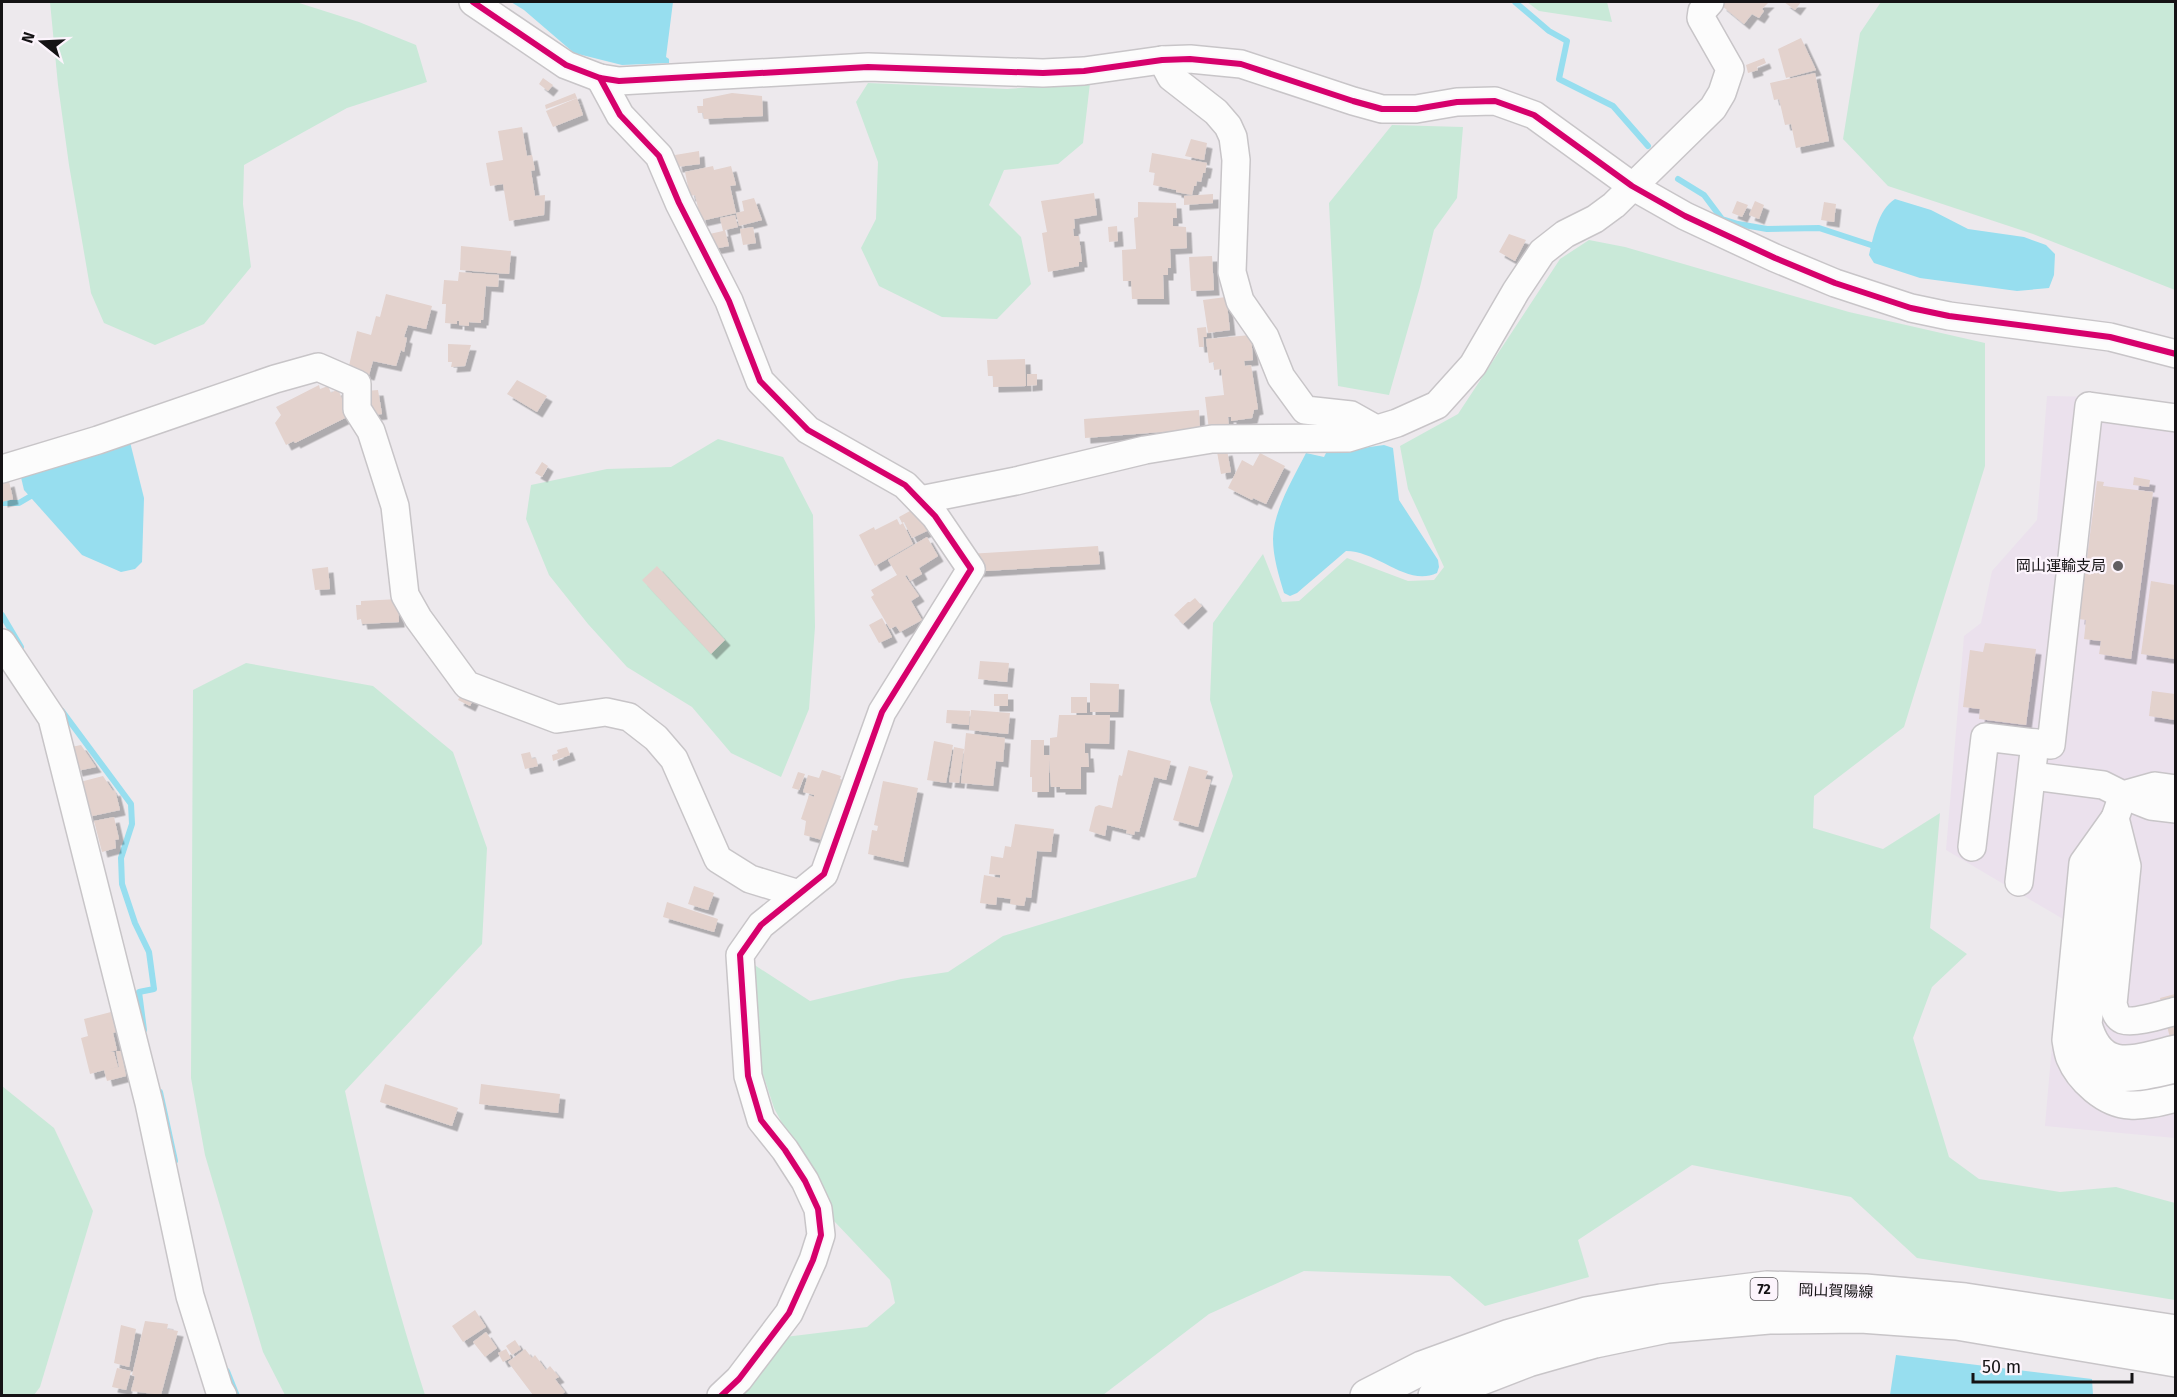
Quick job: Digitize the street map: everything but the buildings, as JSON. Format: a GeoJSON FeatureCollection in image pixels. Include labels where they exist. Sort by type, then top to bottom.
{"type":"FeatureCollection","features":[{"type":"Feature","properties":{"kind":"main road","name":"岡山賀陽線"},"geometry":{"type":"LineString","coordinates":[[1367,1395],[1422,1368],[1510,1336],[1586,1314],[1661,1300],[1767,1288],[1865,1291],[1965,1300],[2175,1332]]}},
{"type":"Feature","properties":{"kind":"main road","name":"岡山賀陽線"},"geometry":{"type":"LineString","coordinates":[[1435,1395],[1528,1360],[1595,1341],[1667,1326],[1769,1317],[1861,1316],[1957,1323],[2175,1360]]}},
{"type":"Feature","properties":{"kind":"street"},"geometry":{"type":"LineString","coordinates":[[473,2],[566,65],[600,78],[635,81],[868,67],[1043,73],[1084,71],[1162,60],[1190,59],[1241,64],[1353,101],[1382,108],[1416,109],[1457,102],[1495,101],[1534,115],[1632,186],[1685,216],[1775,258],[1835,282],[1911,308],[1949,316],[2110,337],[2175,354]]}},
{"type":"Feature","properties":{"kind":"street"},"geometry":{"type":"LineString","coordinates":[[920,500],[1016,481],[1145,450],[1212,439],[1348,438],[1437,405],[1473,365],[1515,291],[1542,252],[1565,234],[1595,219],[1614,205],[1713,108],[1722,93],[1730,69],[1701,18],[1701,4]]}},
{"type":"Feature","properties":{"kind":"street"},"geometry":{"type":"LineString","coordinates":[[1162,60],[1171,77],[1215,112],[1228,126],[1233,137],[1236,160],[1232,272],[1239,301],[1265,336],[1281,377],[1305,410],[1351,415],[1376,429]]}},
{"type":"Feature","properties":{"kind":"street"},"geometry":{"type":"LineString","coordinates":[[600,78],[620,115],[658,156],[729,301],[760,381],[808,430],[905,485],[935,516],[971,569],[882,712],[824,874],[761,925],[740,955],[748,1076],[760,1120],[785,1150],[805,1181],[818,1209],[821,1235],[813,1260],[789,1312],[739,1379],[721,1395]]}},
{"type":"Feature","properties":{"kind":"street"},"geometry":{"type":"LineString","coordinates":[[2,469],[98,440],[275,379],[318,368],[357,384],[357,409],[371,431],[395,506],[405,595],[418,618],[467,685],[557,719],[606,712],[629,717],[656,738],[674,759],[718,859],[750,879],[799,894]]}},
{"type":"Feature","properties":{"kind":"street"},"geometry":{"type":"LineString","coordinates":[[1972,848],[1985,737],[2051,745],[2089,406],[2175,418]]}},
{"type":"Feature","properties":{"kind":"street"},"geometry":{"type":"LineString","coordinates":[[2,643],[51,718],[149,1103],[190,1296],[219,1389],[223,1395]]}},
{"type":"Feature","properties":{"kind":"street"},"geometry":{"type":"LineString","coordinates":[[2019,882],[2035,743]]}},
{"type":"Feature","properties":{"kind":"street"},"geometry":{"type":"LineString","coordinates":[[2032,776],[2103,785],[2119,806],[2127,866],[2113,1004],[2116,1014],[2122,1020],[2133,1020],[2175,1011]]}},
{"type":"Feature","properties":{"kind":"street"},"geometry":{"type":"LineString","coordinates":[[2175,789],[2155,786],[2119,806],[2083,863],[2066,1040],[2070,1059],[2082,1077],[2109,1099],[2127,1105],[2136,1105],[2175,1098]]}},
{"type":"Feature","properties":{"kind":"street"},"geometry":{"type":"LineString","coordinates":[[2119,806],[2175,808]]}},
{"type":"Feature","properties":{"kind":"street"},"geometry":{"type":"LineString","coordinates":[[2119,806],[2116,867],[2101,1014],[2105,1027],[2123,1039],[2135,1039],[2175,1028]]}},
{"type":"Feature","properties":{"kind":"street"},"geometry":{"type":"LineString","coordinates":[[2119,806],[2104,866],[2088,1024],[2092,1039],[2101,1052],[2112,1058],[2126,1059],[2175,1048]]}},
{"type":"Feature","properties":{"kind":"street"},"geometry":{"type":"LineString","coordinates":[[2119,806],[2093,866],[2077,1035],[2083,1053],[2094,1068],[2108,1076],[2123,1079],[2175,1069]]}},
{"type":"Feature","properties":{"kind":"shaded area"},"geometry":{"type":"Polygon","coordinates":[[[2047,396],[2104,397],[2175,408],[2175,1138],[2045,1126],[2063,919],[1946,850],[1964,636],[1981,623],[1992,571],[2037,520],[2047,396]]]}},
{"type":"Feature","properties":{"kind":"green space"},"geometry":{"type":"Polygon","coordinates":[[[50,2],[296,2],[359,22],[416,45],[427,82],[347,108],[244,165],[243,204],[251,267],[204,324],[155,345],[104,323],[91,293],[69,165],[50,2]]]}},
{"type":"Feature","properties":{"kind":"green space"},"geometry":{"type":"Polygon","coordinates":[[[1527,2],[1607,2],[1612,22],[1539,11],[1527,2]]]}},
{"type":"Feature","properties":{"kind":"green space"},"geometry":{"type":"Polygon","coordinates":[[[1881,2],[2175,2],[2175,290],[2033,234],[1888,186],[1843,139],[1860,33],[1881,2]]]}},
{"type":"Feature","properties":{"kind":"green space"},"geometry":{"type":"Polygon","coordinates":[[[868,83],[1007,89],[1090,83],[1083,143],[1058,164],[1004,170],[989,205],[1021,237],[1031,284],[997,319],[942,317],[879,286],[861,248],[876,219],[878,162],[856,102],[868,83]]]}},
{"type":"Feature","properties":{"kind":"green space"},"geometry":{"type":"Polygon","coordinates":[[[1392,125],[1463,127],[1457,198],[1434,230],[1389,395],[1338,386],[1329,203],[1392,125]]]}},
{"type":"Feature","properties":{"kind":"green space"},"geometry":{"type":"Polygon","coordinates":[[[1589,240],[1625,247],[1849,312],[1985,343],[1985,466],[1904,727],[1814,796],[1813,828],[1883,849],[1940,813],[1930,928],[1967,954],[1932,987],[1913,1038],[1949,1157],[1979,1179],[2060,1192],[2116,1187],[2175,1203],[2175,1300],[1917,1258],[1851,1197],[1692,1165],[1578,1240],[1589,1277],[1485,1306],[1450,1276],[1304,1271],[1209,1314],[1103,1395],[740,1396],[785,1337],[867,1327],[895,1303],[890,1280],[834,1221],[774,1108],[760,1065],[753,964],[810,1001],[901,979],[948,972],[1003,936],[1196,877],[1233,776],[1210,700],[1213,623],[1263,554],[1282,602],[1299,601],[1347,558],[1408,581],[1434,580],[1444,567],[1408,489],[1400,446],[1458,414],[1560,259],[1589,240]]]}},
{"type":"Feature","properties":{"kind":"green space"},"geometry":{"type":"Polygon","coordinates":[[[718,439],[783,457],[813,515],[815,627],[809,709],[781,777],[731,753],[692,707],[627,667],[588,624],[549,575],[526,519],[531,485],[607,469],[671,467],[718,439]]]}},
{"type":"Feature","properties":{"kind":"green space"},"geometry":{"type":"Polygon","coordinates":[[[246,663],[373,686],[453,752],[487,848],[482,944],[345,1091],[381,1244],[425,1395],[285,1395],[263,1352],[205,1155],[191,1078],[193,690],[246,663]]]}},
{"type":"Feature","properties":{"kind":"green space"},"geometry":{"type":"Polygon","coordinates":[[[2,1086],[54,1128],[93,1211],[40,1387],[34,1395],[2,1395],[2,1086]]]}},
{"type":"Feature","properties":{"kind":"water"},"geometry":{"type":"Polygon","coordinates":[[[511,2],[673,2],[666,57],[669,63],[622,65],[574,53],[524,10],[511,2]]]}},
{"type":"Feature","properties":{"kind":"water"},"geometry":{"type":"Polygon","coordinates":[[[1895,199],[1931,210],[1968,229],[2024,237],[2046,245],[2055,254],[2054,275],[2049,288],[2017,291],[1920,278],[1874,263],[1869,255],[1875,231],[1884,210],[1895,199]]]}},
{"type":"Feature","properties":{"kind":"water"},"geometry":{"type":"Polygon","coordinates":[[[129,438],[144,498],[142,562],[135,569],[121,572],[82,555],[24,490],[20,473],[129,438]]]}},
{"type":"Feature","properties":{"kind":"water"},"geometry":{"type":"Polygon","coordinates":[[[1384,445],[1393,448],[1399,500],[1438,560],[1437,573],[1426,576],[1415,575],[1403,572],[1370,556],[1346,551],[1297,593],[1290,596],[1284,593],[1274,553],[1274,528],[1285,494],[1306,453],[1324,457],[1326,453],[1384,445]]]}},
{"type":"Feature","properties":{"kind":"water"},"geometry":{"type":"Polygon","coordinates":[[[1896,1355],[2092,1379],[2093,1395],[1890,1395],[1896,1355]]]}},
{"type":"Feature","properties":{"kind":"waterway"},"geometry":{"type":"LineString","coordinates":[[1515,2],[1549,31],[1567,41],[1559,79],[1613,106],[1648,146]]}},
{"type":"Feature","properties":{"kind":"waterway"},"geometry":{"type":"LineString","coordinates":[[1678,179],[1704,195],[1722,219],[1767,229],[1819,228],[1877,247]]}},
{"type":"Feature","properties":{"kind":"waterway"},"geometry":{"type":"LineString","coordinates":[[2,503],[19,503],[36,493]]}},
{"type":"Feature","properties":{"kind":"waterway"},"geometry":{"type":"LineString","coordinates":[[2,615],[21,647]]}},
{"type":"Feature","properties":{"kind":"waterway"},"geometry":{"type":"LineString","coordinates":[[62,711],[131,804],[132,824],[121,858],[122,884],[135,923],[149,952],[154,989],[139,992],[144,1030]]}},
{"type":"Feature","properties":{"kind":"waterway"},"geometry":{"type":"LineString","coordinates":[[160,1092],[175,1161]]}},
{"type":"Feature","properties":{"kind":"waterway"},"geometry":{"type":"LineString","coordinates":[[227,1371],[237,1396]]}},
{"type":"Feature","properties":{"kind":"cycle path"},"geometry":{"type":"LineString","coordinates":[[473,2],[566,65],[600,78],[619,81],[868,67],[1043,73],[1084,71],[1162,60],[1190,59],[1241,64],[1382,109],[1416,109],[1457,102],[1495,101],[1534,115],[1632,186],[1685,216],[1835,283],[1911,308],[1949,316],[2110,337],[2176,354]]}},
{"type":"Feature","properties":{"kind":"cycle path"},"geometry":{"type":"LineString","coordinates":[[600,78],[620,115],[659,156],[679,203],[729,301],[760,381],[808,430],[905,485],[935,516],[971,569],[882,712],[824,874],[761,925],[740,955],[748,1076],[761,1120],[785,1150],[805,1181],[818,1209],[821,1235],[813,1260],[789,1313],[739,1379],[721,1396]]}},
{"type":"Feature","properties":{"kind":"place","name":"岡山運輸支局"},"geometry":{"type":"Point","coordinates":[2118,566]}}]}
